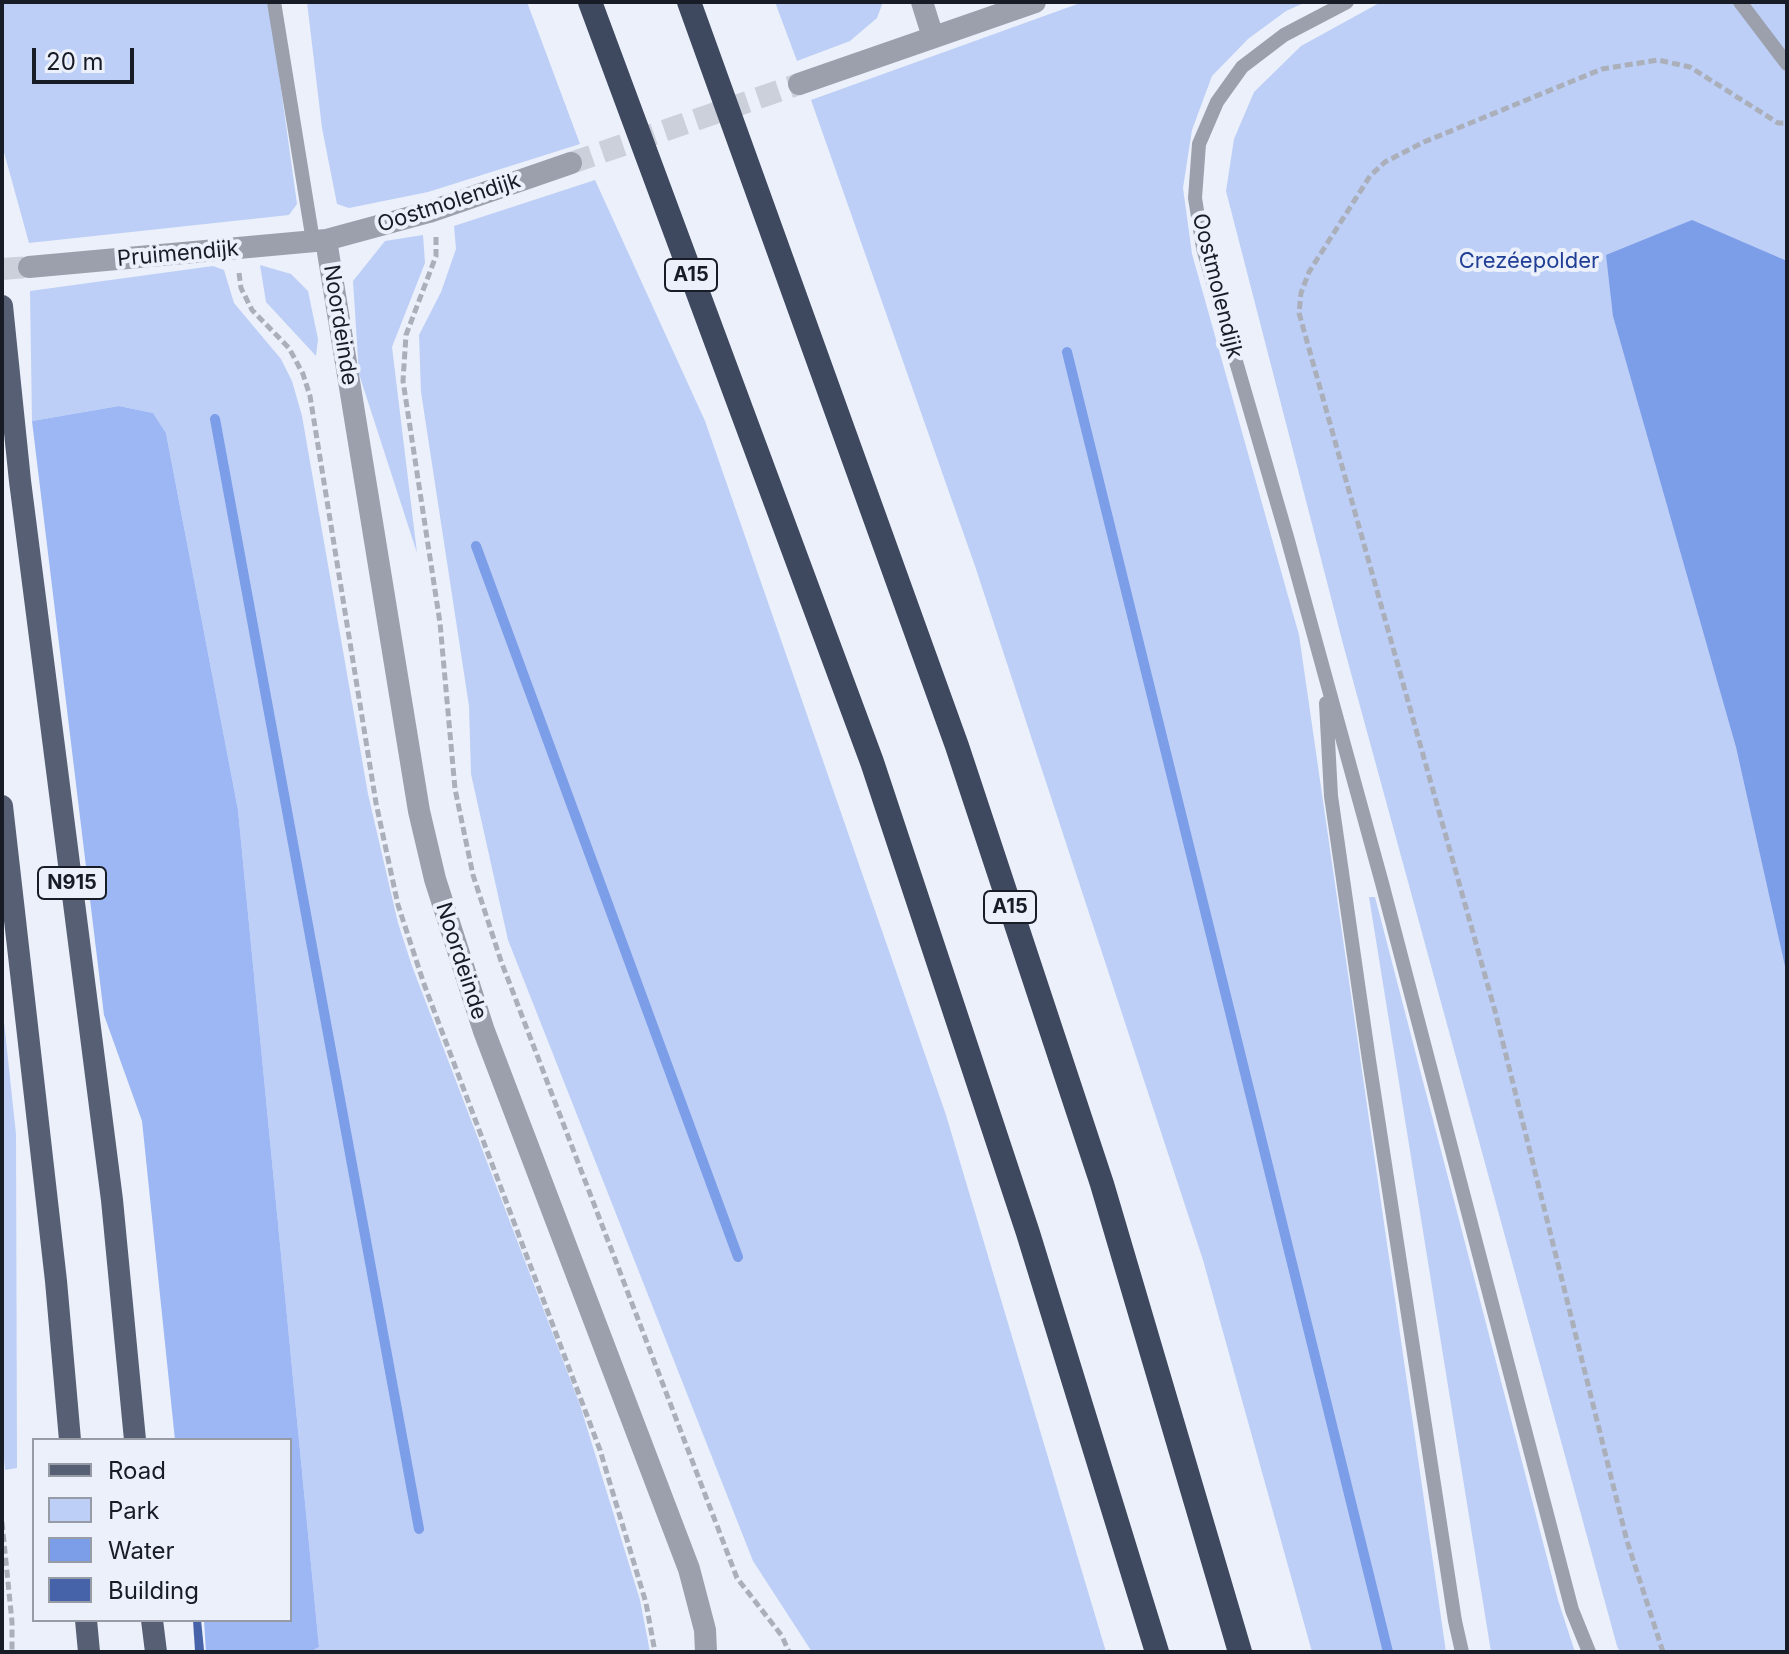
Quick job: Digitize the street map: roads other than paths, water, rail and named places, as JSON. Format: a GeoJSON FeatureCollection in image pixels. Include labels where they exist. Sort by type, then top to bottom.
{"type":"FeatureCollection","features":[{"type":"Feature","properties":{"kind":"highway","name":"A15"},"geometry":{"type":"LineString","coordinates":[[590,2],[872,762],[1028,1233],[1157,1652]]}},
{"type":"Feature","properties":{"kind":"highway","name":"A15"},"geometry":{"type":"LineString","coordinates":[[689,2],[957,746],[1102,1184],[1240,1652]]}},
{"type":"Feature","properties":{"kind":"main road","name":"N915"},"geometry":{"type":"LineString","coordinates":[[3,316],[20,481],[110,1185],[135,1438]]}},
{"type":"Feature","properties":{"kind":"main road","name":"N915"},"geometry":{"type":"LineString","coordinates":[[2,806],[56,1281],[70,1438]]}},
{"type":"Feature","properties":{"kind":"main road"},"geometry":{"type":"LineString","coordinates":[[86,1622],[89,1652]]}},
{"type":"Feature","properties":{"kind":"main road"},"geometry":{"type":"LineString","coordinates":[[152,1622],[156,1652]]}},
{"type":"Feature","properties":{"kind":"street"},"geometry":{"type":"LineString","coordinates":[[922,2],[933,37]]}},
{"type":"Feature","properties":{"kind":"street"},"geometry":{"type":"LineString","coordinates":[[799,84],[1035,2]]}},
{"type":"Feature","properties":{"kind":"street","name":"Oostmolendijk"},"geometry":{"type":"LineString","coordinates":[[320,240],[429,212],[571,163]]}},
{"type":"Feature","properties":{"kind":"street","name":"Pruimendijk"},"geometry":{"type":"LineString","coordinates":[[29,267],[320,240]]}},
{"type":"Feature","properties":{"kind":"street","name":"Noordeinde"},"geometry":{"type":"LineString","coordinates":[[320,240],[419,811],[435,879],[484,1031],[689,1569],[705,1630],[706,1652]]}},
{"type":"Feature","properties":{"kind":"lane"},"geometry":{"type":"LineString","coordinates":[[274,2],[320,240]]}},
{"type":"Feature","properties":{"kind":"lane","name":"Oostmolendijk"},"geometry":{"type":"LineString","coordinates":[[1325,675],[1203,248],[1195,198],[1199,144],[1217,102],[1242,67],[1284,35],[1347,2]]}},
{"type":"Feature","properties":{"kind":"lane"},"geometry":{"type":"LineString","coordinates":[[1740,2],[1787,64]]}},
{"type":"Feature","properties":{"kind":"lane"},"geometry":{"type":"LineString","coordinates":[[1325,675],[1331,796],[1462,1652]]}},
{"type":"Feature","properties":{"kind":"lane"},"geometry":{"type":"LineString","coordinates":[[1325,675],[1572,1610],[1589,1652]]}},
{"type":"Feature","properties":{"kind":"water"},"geometry":{"type":"Polygon","coordinates":[[[1692,220],[1787,261],[1787,975],[1736,747],[1613,316],[1606,255],[1692,220]]]}},
{"type":"Feature","properties":{"kind":"waterway"},"geometry":{"type":"LineString","coordinates":[[1067,352],[1388,1652]]}},
{"type":"Feature","properties":{"kind":"waterway"},"geometry":{"type":"LineString","coordinates":[[215,419],[419,1529]]}},
{"type":"Feature","properties":{"kind":"waterway"},"geometry":{"type":"LineString","coordinates":[[476,546],[738,1257]]}},
{"type":"Feature","properties":{"kind":"tunnel"},"geometry":{"type":"LineString","coordinates":[[571,163],[799,84]]}},
{"type":"Feature","properties":{"kind":"tunnel"},"geometry":{"type":"LineString","coordinates":[[2,269],[29,267]]}},
{"type":"Feature","properties":{"kind":"park label","name":"Crezéepolder"},"geometry":{"type":"Point","coordinates":[1529,261]}}]}
